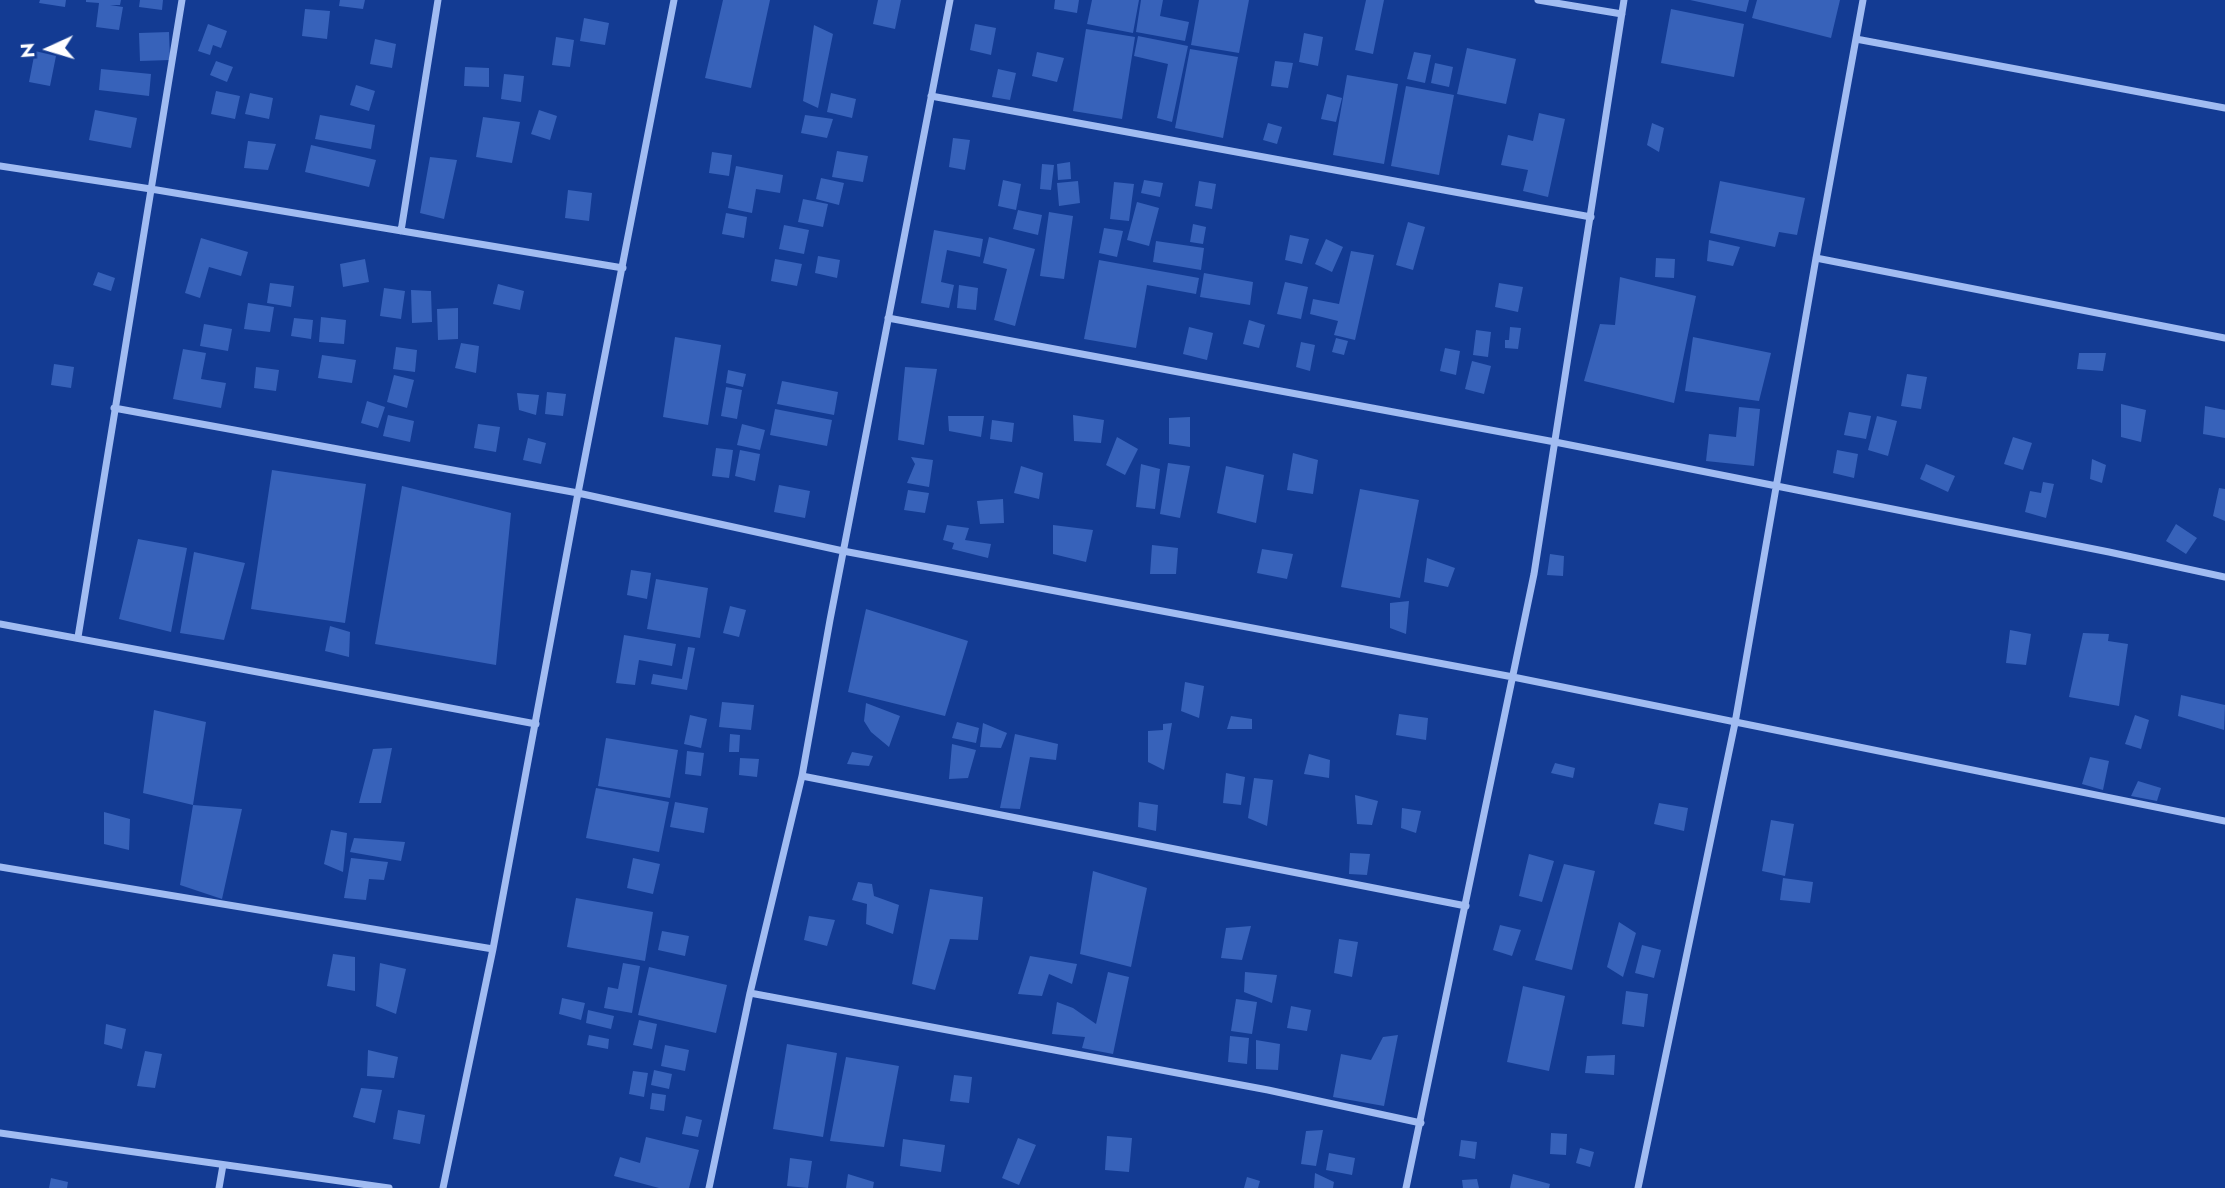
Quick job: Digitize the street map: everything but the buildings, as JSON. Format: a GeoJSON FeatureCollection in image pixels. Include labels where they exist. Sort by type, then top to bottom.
{"type":"FeatureCollection","features":[{"type":"Feature","properties":{"kind":"street"},"geometry":{"type":"LineString","coordinates":[[78,638],[182,0]]}},
{"type":"Feature","properties":{"kind":"street"},"geometry":{"type":"LineString","coordinates":[[401,231],[438,0]]}},
{"type":"Feature","properties":{"kind":"street"},"geometry":{"type":"LineString","coordinates":[[443,1188],[493,950],[674,0]]}},
{"type":"Feature","properties":{"kind":"street"},"geometry":{"type":"LineString","coordinates":[[709,1188],[750,993],[802,776],[950,0]]}},
{"type":"Feature","properties":{"kind":"street"},"geometry":{"type":"LineString","coordinates":[[1538,0],[1622,14]]}},
{"type":"Feature","properties":{"kind":"street"},"geometry":{"type":"LineString","coordinates":[[1406,1188],[1534,574],[1624,0]]}},
{"type":"Feature","properties":{"kind":"street"},"geometry":{"type":"LineString","coordinates":[[1638,1188],[1735,723],[1863,0]]}},
{"type":"Feature","properties":{"kind":"street"},"geometry":{"type":"LineString","coordinates":[[1856,39],[2225,108]]}},
{"type":"Feature","properties":{"kind":"street"},"geometry":{"type":"LineString","coordinates":[[931,96],[1591,217]]}},
{"type":"Feature","properties":{"kind":"street"},"geometry":{"type":"LineString","coordinates":[[0,166],[623,268]]}},
{"type":"Feature","properties":{"kind":"street"},"geometry":{"type":"LineString","coordinates":[[1816,258],[2225,338]]}},
{"type":"Feature","properties":{"kind":"street"},"geometry":{"type":"LineString","coordinates":[[888,318],[1555,442],[2225,577]]}},
{"type":"Feature","properties":{"kind":"street"},"geometry":{"type":"LineString","coordinates":[[114,408],[578,493],[843,551],[1513,677],[2225,821]]}},
{"type":"Feature","properties":{"kind":"street"},"geometry":{"type":"LineString","coordinates":[[0,624],[536,724]]}},
{"type":"Feature","properties":{"kind":"street"},"geometry":{"type":"LineString","coordinates":[[802,776],[1466,906]]}},
{"type":"Feature","properties":{"kind":"street"},"geometry":{"type":"LineString","coordinates":[[0,867],[493,950]]}},
{"type":"Feature","properties":{"kind":"street"},"geometry":{"type":"LineString","coordinates":[[750,993],[1268,1090],[1421,1123]]}},
{"type":"Feature","properties":{"kind":"street"},"geometry":{"type":"LineString","coordinates":[[0,1133],[388,1188]]}},
{"type":"Feature","properties":{"kind":"street"},"geometry":{"type":"LineString","coordinates":[[219,1188],[223,1165]]}}]}
